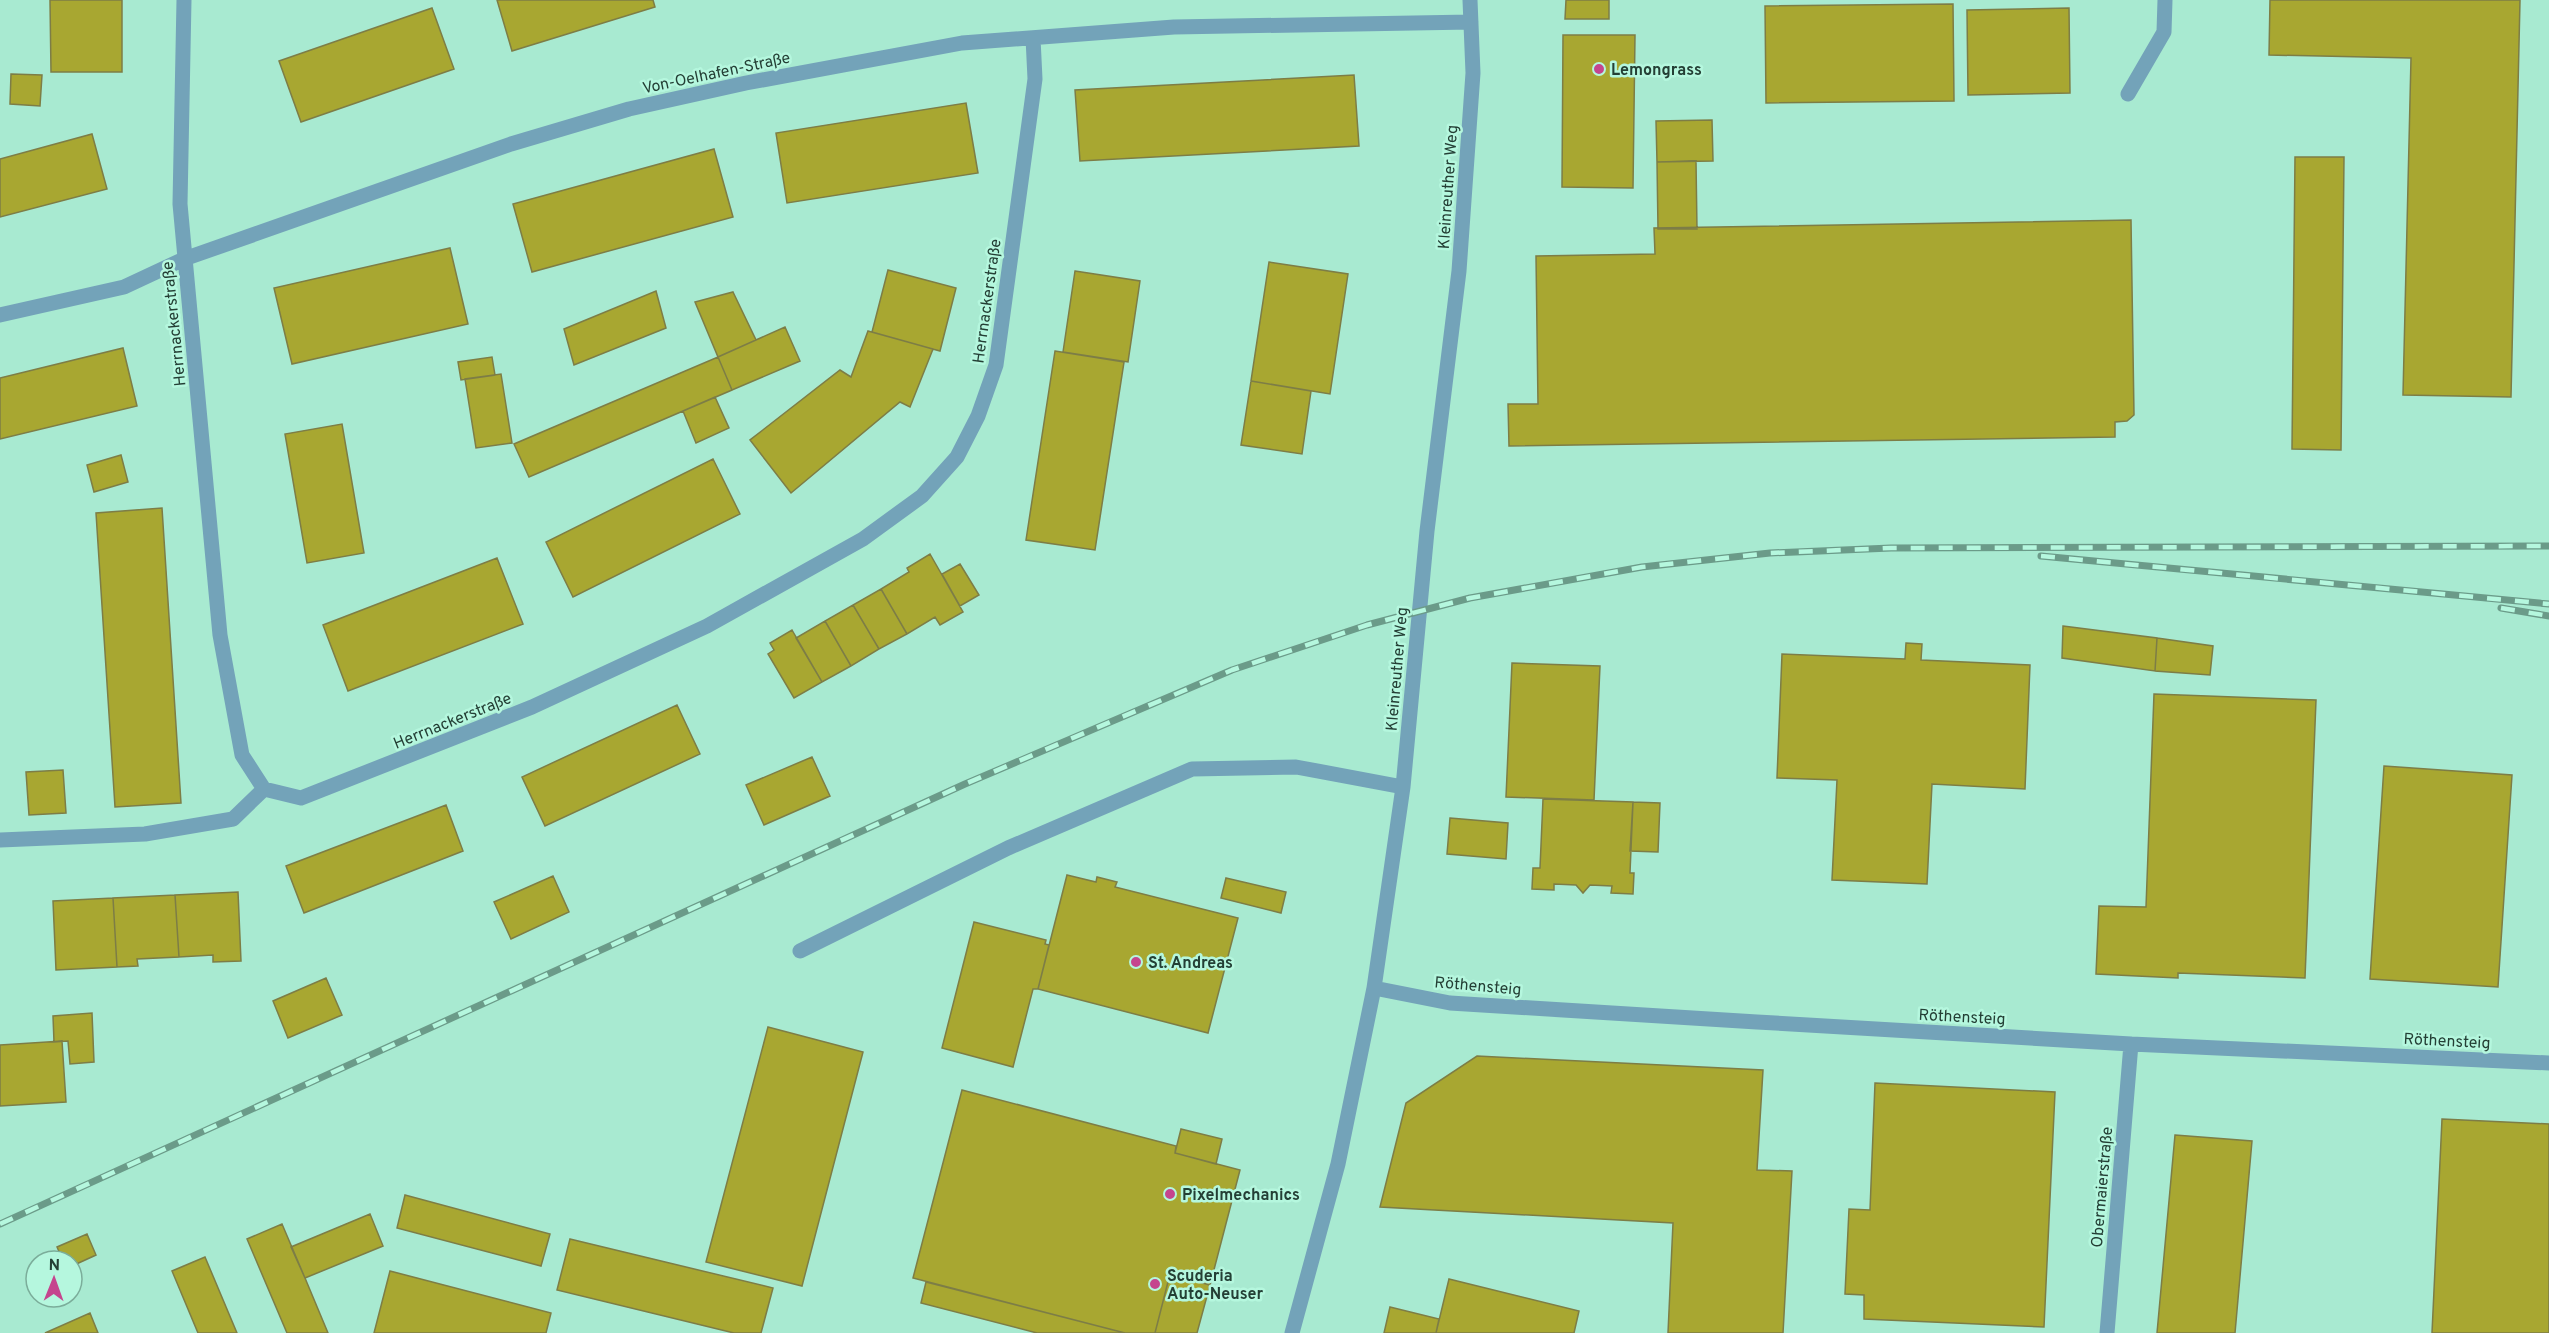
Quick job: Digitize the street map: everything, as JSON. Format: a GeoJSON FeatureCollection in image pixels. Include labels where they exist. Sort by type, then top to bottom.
{"type":"FeatureCollection","features":[{"type":"Feature","properties":{"kind":"street","name":"Herrnackerstraße"},"geometry":{"type":"LineString","coordinates":[[184,0],[180,204],[220,635],[242,755],[264,789],[301,798],[532,707],[708,626],[863,539],[922,496],[957,457],[978,416],[996,365],[1035,79],[1033,38]]}},
{"type":"Feature","properties":{"kind":"street","name":"Kleinreuther Weg"},"geometry":{"type":"LineString","coordinates":[[1292,1333],[1338,1164],[1374,988],[1403,787],[1427,531],[1459,271],[1473,73],[1470,0]]}},
{"type":"Feature","properties":{"kind":"street"},"geometry":{"type":"LineString","coordinates":[[2128,94],[2164,32],[2164,0]]}},
{"type":"Feature","properties":{"kind":"street","name":"Von-Oelhafen-Straße"},"geometry":{"type":"LineString","coordinates":[[0,315],[123,287],[184,259],[511,144],[629,109],[746,82],[962,43],[1174,27],[1471,22]]}},
{"type":"Feature","properties":{"kind":"street"},"geometry":{"type":"LineString","coordinates":[[800,951],[1008,848],[1192,769],[1296,767],[1403,787]]}},
{"type":"Feature","properties":{"kind":"street"},"geometry":{"type":"LineString","coordinates":[[0,840],[145,834],[233,819],[264,789]]}},
{"type":"Feature","properties":{"kind":"street","name":"Röthensteig"},"geometry":{"type":"LineString","coordinates":[[1374,988],[1450,1003],[2131,1044],[2549,1063]]}},
{"type":"Feature","properties":{"kind":"street","name":"Obermaierstraße"},"geometry":{"type":"LineString","coordinates":[[2107,1333],[2131,1044]]}},
{"type":"Feature","properties":{"kind":"building"},"geometry":{"type":"Polygon","coordinates":[[[50,0],[122,0],[122,72],[51,72],[50,0]]]}},
{"type":"Feature","properties":{"kind":"building"},"geometry":{"type":"Polygon","coordinates":[[[497,0],[653,0],[655,7],[512,51],[497,0]]]}},
{"type":"Feature","properties":{"kind":"building"},"geometry":{"type":"Polygon","coordinates":[[[1566,0],[1609,0],[1609,19],[1565,19],[1566,0]]]}},
{"type":"Feature","properties":{"kind":"building"},"geometry":{"type":"Polygon","coordinates":[[[2270,0],[2520,0],[2511,397],[2403,395],[2411,58],[2269,55],[2270,0]]]}},
{"type":"Feature","properties":{"kind":"building"},"geometry":{"type":"Polygon","coordinates":[[[1953,4],[1954,101],[1766,103],[1765,6],[1953,4]]]}},
{"type":"Feature","properties":{"kind":"building"},"geometry":{"type":"Polygon","coordinates":[[[432,8],[454,69],[301,122],[279,61],[432,8]]]}},
{"type":"Feature","properties":{"kind":"building"},"geometry":{"type":"Polygon","coordinates":[[[2069,8],[2070,93],[1968,95],[1967,10],[2069,8]]]}},
{"type":"Feature","properties":{"kind":"building"},"geometry":{"type":"Polygon","coordinates":[[[1563,35],[1635,35],[1633,188],[1562,187],[1563,35]]]}},
{"type":"Feature","properties":{"kind":"building"},"geometry":{"type":"Polygon","coordinates":[[[11,74],[42,75],[40,106],[10,104],[11,74]]]}},
{"type":"Feature","properties":{"kind":"building"},"geometry":{"type":"Polygon","coordinates":[[[1354,75],[1359,146],[1080,161],[1075,90],[1354,75]]]}},
{"type":"Feature","properties":{"kind":"building"},"geometry":{"type":"Polygon","coordinates":[[[966,103],[978,173],[787,203],[776,133],[966,103]]]}},
{"type":"Feature","properties":{"kind":"building"},"geometry":{"type":"Polygon","coordinates":[[[1712,120],[1713,161],[1657,162],[1656,121],[1712,120]]]}},
{"type":"Feature","properties":{"kind":"building"},"geometry":{"type":"Polygon","coordinates":[[[92,134],[107,189],[0,217],[0,159],[92,134]]]}},
{"type":"Feature","properties":{"kind":"building"},"geometry":{"type":"Polygon","coordinates":[[[714,149],[733,217],[532,272],[513,204],[714,149]]]}},
{"type":"Feature","properties":{"kind":"building"},"geometry":{"type":"Polygon","coordinates":[[[2295,157],[2344,157],[2341,450],[2292,449],[2295,157]]]}},
{"type":"Feature","properties":{"kind":"building"},"geometry":{"type":"Polygon","coordinates":[[[1696,161],[1697,229],[1658,229],[1657,162],[1696,161]]]}},
{"type":"Feature","properties":{"kind":"building"},"geometry":{"type":"Polygon","coordinates":[[[2131,220],[2134,415],[2127,421],[2115,422],[2115,437],[1509,446],[1508,404],[1538,404],[1536,256],[1655,254],[1654,228],[2131,220]]]}},
{"type":"Feature","properties":{"kind":"building"},"geometry":{"type":"Polygon","coordinates":[[[450,248],[468,324],[292,364],[274,288],[450,248]]]}},
{"type":"Feature","properties":{"kind":"building"},"geometry":{"type":"Polygon","coordinates":[[[1269,262],[1348,274],[1330,394],[1251,381],[1269,262]]]}},
{"type":"Feature","properties":{"kind":"building"},"geometry":{"type":"Polygon","coordinates":[[[888,270],[956,288],[940,351],[872,332],[888,270]]]}},
{"type":"Feature","properties":{"kind":"building"},"geometry":{"type":"Polygon","coordinates":[[[1075,271],[1140,281],[1128,362],[1063,352],[1075,271]]]}},
{"type":"Feature","properties":{"kind":"building"},"geometry":{"type":"Polygon","coordinates":[[[656,291],[666,328],[574,365],[564,329],[656,291]]]}},
{"type":"Feature","properties":{"kind":"building"},"geometry":{"type":"Polygon","coordinates":[[[733,292],[756,340],[718,357],[695,302],[733,292]]]}},
{"type":"Feature","properties":{"kind":"building"},"geometry":{"type":"Polygon","coordinates":[[[785,327],[800,361],[732,390],[718,357],[785,327]]]}},
{"type":"Feature","properties":{"kind":"building"},"geometry":{"type":"Polygon","coordinates":[[[868,331],[933,349],[910,407],[900,402],[791,493],[750,440],[840,370],[851,377],[868,331]]]}},
{"type":"Feature","properties":{"kind":"building"},"geometry":{"type":"Polygon","coordinates":[[[123,348],[137,406],[0,439],[0,378],[123,348]]]}},
{"type":"Feature","properties":{"kind":"building"},"geometry":{"type":"Polygon","coordinates":[[[1055,351],[1124,362],[1095,550],[1026,540],[1055,351]]]}},
{"type":"Feature","properties":{"kind":"building"},"geometry":{"type":"Polygon","coordinates":[[[492,357],[495,375],[461,380],[458,362],[492,357]]]}},
{"type":"Feature","properties":{"kind":"building"},"geometry":{"type":"Polygon","coordinates":[[[718,357],[732,390],[529,477],[514,444],[718,357]]]}},
{"type":"Feature","properties":{"kind":"building"},"geometry":{"type":"Polygon","coordinates":[[[501,374],[512,443],[476,448],[465,379],[501,374]]]}},
{"type":"Feature","properties":{"kind":"building"},"geometry":{"type":"Polygon","coordinates":[[[1251,381],[1311,391],[1302,454],[1241,445],[1251,381]]]}},
{"type":"Feature","properties":{"kind":"building"},"geometry":{"type":"Polygon","coordinates":[[[715,397],[729,428],[696,443],[683,411],[715,397]]]}},
{"type":"Feature","properties":{"kind":"building"},"geometry":{"type":"Polygon","coordinates":[[[342,424],[364,553],[307,563],[285,434],[342,424]]]}},
{"type":"Feature","properties":{"kind":"building"},"geometry":{"type":"Polygon","coordinates":[[[121,455],[128,482],[94,492],[87,465],[121,455]]]}},
{"type":"Feature","properties":{"kind":"building"},"geometry":{"type":"Polygon","coordinates":[[[713,459],[740,514],[573,597],[546,542],[713,459]]]}},
{"type":"Feature","properties":{"kind":"building"},"geometry":{"type":"Polygon","coordinates":[[[162,508],[181,803],[115,807],[96,513],[162,508]]]}},
{"type":"Feature","properties":{"kind":"building"},"geometry":{"type":"Polygon","coordinates":[[[930,554],[963,612],[940,625],[935,617],[907,634],[881,589],[909,572],[907,568],[930,554]]]}},
{"type":"Feature","properties":{"kind":"building"},"geometry":{"type":"Polygon","coordinates":[[[497,558],[523,624],[348,691],[323,625],[497,558]]]}},
{"type":"Feature","properties":{"kind":"building"},"geometry":{"type":"Polygon","coordinates":[[[960,564],[979,595],[960,606],[942,574],[960,564]]]}},
{"type":"Feature","properties":{"kind":"building"},"geometry":{"type":"Polygon","coordinates":[[[881,589],[907,634],[879,649],[853,605],[881,589]]]}},
{"type":"Feature","properties":{"kind":"building"},"geometry":{"type":"Polygon","coordinates":[[[853,605],[879,649],[851,666],[825,621],[853,605]]]}},
{"type":"Feature","properties":{"kind":"building"},"geometry":{"type":"Polygon","coordinates":[[[825,621],[851,666],[822,682],[796,638],[825,621]]]}},
{"type":"Feature","properties":{"kind":"building"},"geometry":{"type":"Polygon","coordinates":[[[2063,626],[2157,638],[2155,671],[2062,658],[2063,626]]]}},
{"type":"Feature","properties":{"kind":"building"},"geometry":{"type":"Polygon","coordinates":[[[792,630],[822,682],[794,698],[768,654],[774,650],[770,643],[792,630]]]}},
{"type":"Feature","properties":{"kind":"building"},"geometry":{"type":"Polygon","coordinates":[[[2157,638],[2213,646],[2210,675],[2155,671],[2157,638]]]}},
{"type":"Feature","properties":{"kind":"building"},"geometry":{"type":"Polygon","coordinates":[[[1906,643],[1922,644],[1921,660],[2030,665],[2025,789],[1932,784],[1927,884],[1832,880],[1837,780],[1777,778],[1782,654],[1905,659],[1906,643]]]}},
{"type":"Feature","properties":{"kind":"building"},"geometry":{"type":"Polygon","coordinates":[[[1512,663],[1600,666],[1594,800],[1506,797],[1512,663]]]}},
{"type":"Feature","properties":{"kind":"building"},"geometry":{"type":"Polygon","coordinates":[[[2154,694],[2316,700],[2305,978],[2178,973],[2178,978],[2096,974],[2099,906],[2146,907],[2154,694]]]}},
{"type":"Feature","properties":{"kind":"building"},"geometry":{"type":"Polygon","coordinates":[[[677,705],[700,754],[545,826],[522,777],[677,705]]]}},
{"type":"Feature","properties":{"kind":"building"},"geometry":{"type":"Polygon","coordinates":[[[812,757],[830,796],[764,825],[746,785],[812,757]]]}},
{"type":"Feature","properties":{"kind":"building"},"geometry":{"type":"Polygon","coordinates":[[[2384,766],[2512,775],[2498,987],[2370,979],[2384,766]]]}},
{"type":"Feature","properties":{"kind":"building"},"geometry":{"type":"Polygon","coordinates":[[[63,770],[66,813],[29,815],[26,772],[63,770]]]}},
{"type":"Feature","properties":{"kind":"building"},"geometry":{"type":"Polygon","coordinates":[[[1543,799],[1633,802],[1630,873],[1634,873],[1633,894],[1611,893],[1612,886],[1590,885],[1583,893],[1576,885],[1554,884],[1554,890],[1532,889],[1533,868],[1540,868],[1543,799]]]}},
{"type":"Feature","properties":{"kind":"building"},"geometry":{"type":"Polygon","coordinates":[[[1633,802],[1660,803],[1658,852],[1630,851],[1633,802]]]}},
{"type":"Feature","properties":{"kind":"building"},"geometry":{"type":"Polygon","coordinates":[[[446,805],[463,851],[304,913],[286,866],[446,805]]]}},
{"type":"Feature","properties":{"kind":"building"},"geometry":{"type":"Polygon","coordinates":[[[1450,818],[1508,823],[1506,859],[1447,854],[1450,818]]]}},
{"type":"Feature","properties":{"kind":"building","name":"St. Andreas"},"geometry":{"type":"Polygon","coordinates":[[[1067,875],[1096,882],[1097,877],[1117,882],[1115,887],[1238,918],[1208,1033],[1038,989],[1067,875]]]}},
{"type":"Feature","properties":{"kind":"building"},"geometry":{"type":"Polygon","coordinates":[[[553,876],[569,912],[511,939],[494,902],[553,876]]]}},
{"type":"Feature","properties":{"kind":"building"},"geometry":{"type":"Polygon","coordinates":[[[1226,878],[1286,892],[1281,913],[1221,898],[1226,878]]]}},
{"type":"Feature","properties":{"kind":"building"},"geometry":{"type":"Polygon","coordinates":[[[238,892],[241,961],[213,962],[213,955],[179,957],[175,895],[238,892]]]}},
{"type":"Feature","properties":{"kind":"building"},"geometry":{"type":"Polygon","coordinates":[[[175,895],[179,957],[137,959],[138,966],[117,967],[113,898],[175,895]]]}},
{"type":"Feature","properties":{"kind":"building"},"geometry":{"type":"Polygon","coordinates":[[[113,898],[117,967],[56,970],[53,901],[113,898]]]}},
{"type":"Feature","properties":{"kind":"building"},"geometry":{"type":"Polygon","coordinates":[[[974,922],[1046,940],[1045,944],[1049,945],[1038,989],[1033,989],[1013,1067],[942,1048],[974,922]]]}},
{"type":"Feature","properties":{"kind":"building"},"geometry":{"type":"Polygon","coordinates":[[[326,978],[342,1015],[288,1038],[273,1001],[326,978]]]}},
{"type":"Feature","properties":{"kind":"building"},"geometry":{"type":"Polygon","coordinates":[[[92,1013],[94,1062],[70,1064],[68,1041],[54,1042],[53,1016],[92,1013]]]}},
{"type":"Feature","properties":{"kind":"building"},"geometry":{"type":"Polygon","coordinates":[[[768,1027],[863,1052],[802,1286],[706,1262],[768,1027]]]}},
{"type":"Feature","properties":{"kind":"building"},"geometry":{"type":"Polygon","coordinates":[[[62,1041],[66,1102],[0,1106],[0,1045],[62,1041]]]}},
{"type":"Feature","properties":{"kind":"building"},"geometry":{"type":"Polygon","coordinates":[[[1477,1056],[1763,1070],[1757,1170],[1792,1171],[1783,1333],[1668,1333],[1673,1223],[1380,1207],[1406,1103],[1477,1056]]]}},
{"type":"Feature","properties":{"kind":"building"},"geometry":{"type":"Polygon","coordinates":[[[1875,1083],[2055,1092],[2044,1327],[1864,1319],[1864,1295],[1845,1294],[1849,1209],[1870,1210],[1875,1083]]]}},
{"type":"Feature","properties":{"kind":"building"},"geometry":{"type":"Polygon","coordinates":[[[962,1090],[1176,1146],[1175,1153],[1240,1170],[1210,1285],[1170,1274],[1155,1333],[1125,1333],[913,1278],[962,1090]]]}},
{"type":"Feature","properties":{"kind":"building"},"geometry":{"type":"Polygon","coordinates":[[[2442,1119],[2549,1124],[2549,1333],[2432,1333],[2442,1119]]]}},
{"type":"Feature","properties":{"kind":"building"},"geometry":{"type":"Polygon","coordinates":[[[1181,1129],[1222,1139],[1216,1164],[1175,1153],[1181,1129]]]}},
{"type":"Feature","properties":{"kind":"building"},"geometry":{"type":"Polygon","coordinates":[[[2175,1135],[2252,1141],[2235,1333],[2157,1333],[2175,1135]]]}},
{"type":"Feature","properties":{"kind":"building"},"geometry":{"type":"Polygon","coordinates":[[[405,1195],[550,1234],[541,1266],[397,1228],[405,1195]]]}},
{"type":"Feature","properties":{"kind":"building"},"geometry":{"type":"Polygon","coordinates":[[[370,1214],[383,1246],[305,1278],[291,1247],[370,1214]]]}},
{"type":"Feature","properties":{"kind":"building"},"geometry":{"type":"Polygon","coordinates":[[[282,1224],[328,1333],[287,1333],[247,1239],[282,1224]]]}},
{"type":"Feature","properties":{"kind":"building"},"geometry":{"type":"Polygon","coordinates":[[[87,1234],[96,1255],[84,1260],[84,1249],[58,1249],[57,1247],[87,1234]]]}},
{"type":"Feature","properties":{"kind":"building"},"geometry":{"type":"Polygon","coordinates":[[[570,1239],[773,1288],[761,1333],[734,1333],[557,1290],[570,1239]]]}},
{"type":"Feature","properties":{"kind":"building"},"geometry":{"type":"Polygon","coordinates":[[[205,1257],[237,1333],[198,1333],[172,1271],[205,1257]]]}},
{"type":"Feature","properties":{"kind":"building"},"geometry":{"type":"Polygon","coordinates":[[[390,1271],[551,1313],[546,1333],[374,1333],[390,1271]]]}},
{"type":"Feature","properties":{"kind":"building"},"geometry":{"type":"Polygon","coordinates":[[[1170,1274],[1210,1285],[1197,1333],[1155,1333],[1170,1274]]]}},
{"type":"Feature","properties":{"kind":"building"},"geometry":{"type":"Polygon","coordinates":[[[1449,1279],[1579,1311],[1574,1333],[1436,1333],[1449,1279]]]}},
{"type":"Feature","properties":{"kind":"building"},"geometry":{"type":"Polygon","coordinates":[[[926,1282],[1125,1333],[1037,1333],[921,1303],[926,1282]]]}},
{"type":"Feature","properties":{"kind":"building"},"geometry":{"type":"Polygon","coordinates":[[[1390,1307],[1439,1319],[1436,1333],[1384,1333],[1390,1307]]]}},
{"type":"Feature","properties":{"kind":"building"},"geometry":{"type":"Polygon","coordinates":[[[90,1313],[98,1333],[45,1333],[90,1313]]]}},
{"type":"Feature","properties":{"kind":"railway"},"geometry":{"type":"LineString","coordinates":[[0,1224],[965,784],[1232,670],[1367,625],[1470,598],[1642,567],[1770,553],[1891,548],[2549,546]]}},
{"type":"Feature","properties":{"kind":"railway"},"geometry":{"type":"LineString","coordinates":[[2041,556],[2549,604]]}},
{"type":"Feature","properties":{"kind":"railway"},"geometry":{"type":"LineString","coordinates":[[2501,608],[2549,616]]}},
{"type":"Feature","properties":{"kind":"place","name":"Lemongrass"},"geometry":{"type":"Point","coordinates":[1599,69]}},
{"type":"Feature","properties":{"kind":"place","name":"St. Andreas"},"geometry":{"type":"Point","coordinates":[1136,962]}},
{"type":"Feature","properties":{"kind":"place","name":"Pixelmechanics"},"geometry":{"type":"Point","coordinates":[1170,1194]}},
{"type":"Feature","properties":{"kind":"place","name":"Scuderia Auto-Neuser"},"geometry":{"type":"Point","coordinates":[1155,1284]}}]}
